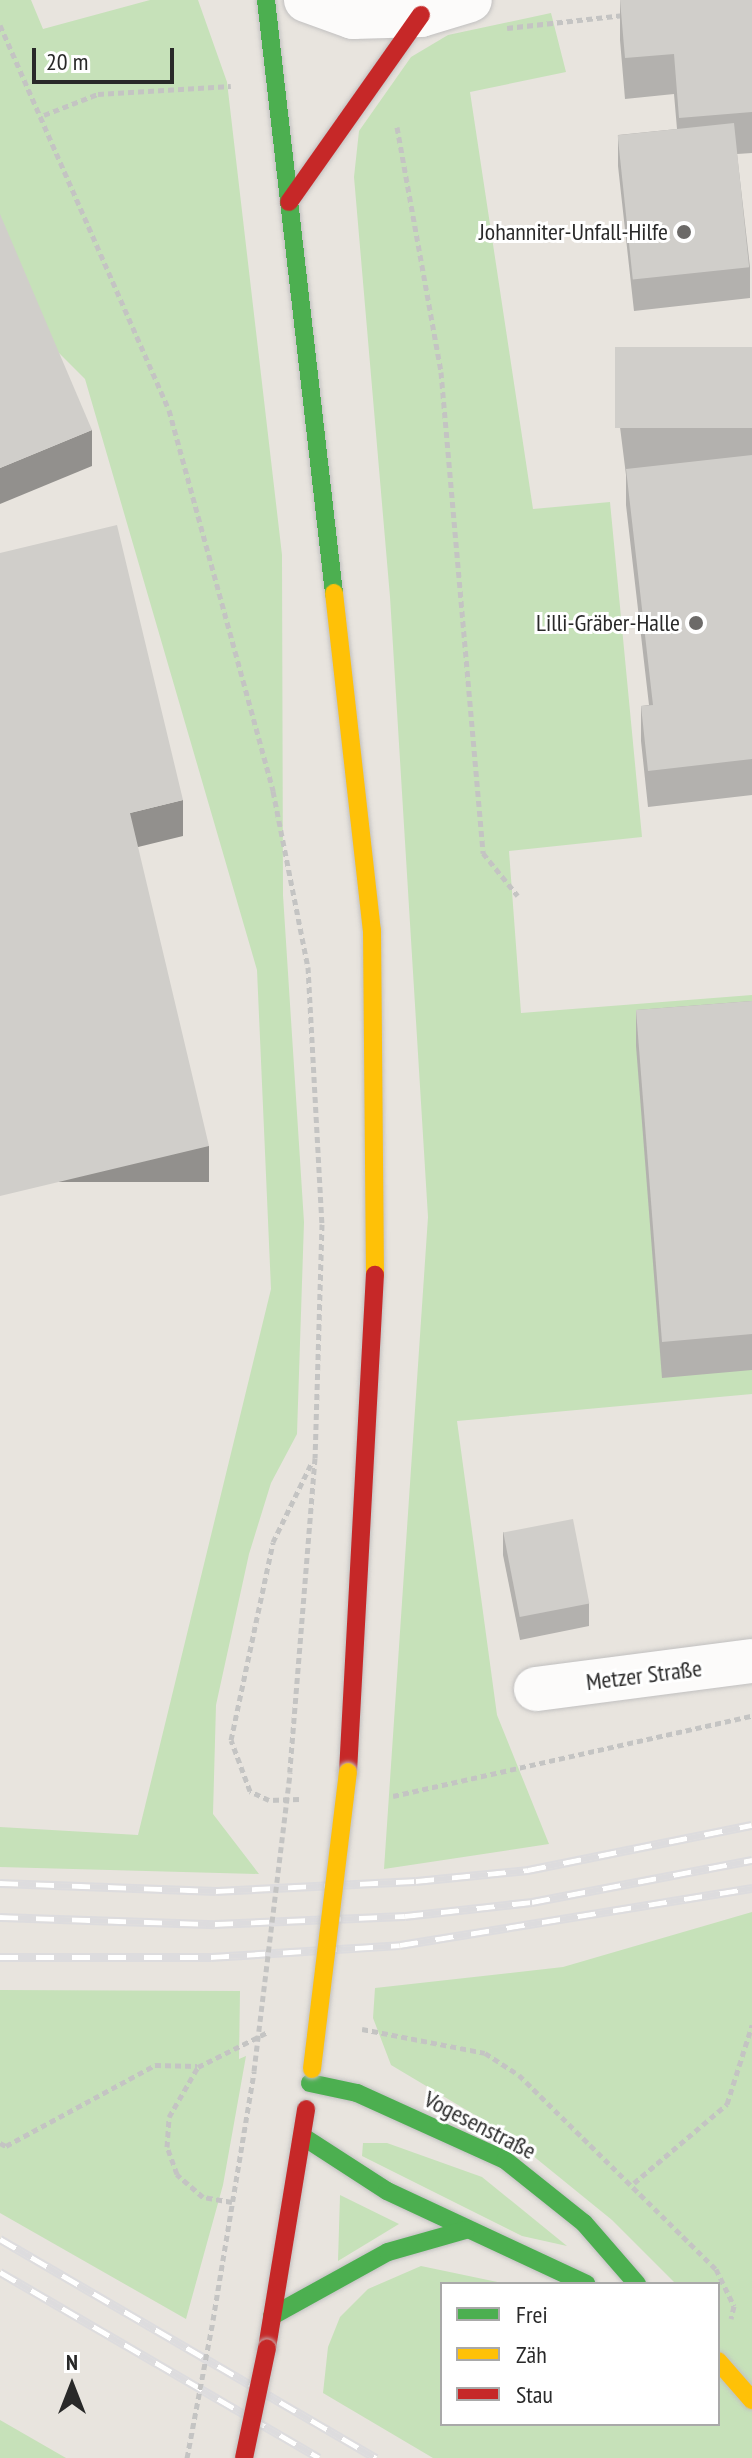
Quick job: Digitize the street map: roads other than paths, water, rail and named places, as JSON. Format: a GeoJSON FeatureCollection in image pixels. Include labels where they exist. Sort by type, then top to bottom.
{"type":"FeatureCollection","features":[{"type":"Feature","properties":{"kind":"main road"},"geometry":{"type":"LineString","coordinates":[[244,2458],[267,2348],[302,2136],[348,1772],[367,1521],[377,1223],[372,930],[266,0]]}},
{"type":"Feature","properties":{"kind":"main road"},"geometry":{"type":"LineString","coordinates":[[289,202],[421,15]]}},
{"type":"Feature","properties":{"kind":"main road","name":"Vogesenstraße"},"geometry":{"type":"LineString","coordinates":[[311,2076],[357,2093],[505,2160],[584,2223],[635,2282]]}},
{"type":"Feature","properties":{"kind":"main road"},"geometry":{"type":"LineString","coordinates":[[302,2136],[466,2230],[582,2282]]}},
{"type":"Feature","properties":{"kind":"main road"},"geometry":{"type":"LineString","coordinates":[[272,2316],[388,2252],[466,2230]]}},
{"type":"Feature","properties":{"kind":"main road"},"geometry":{"type":"LineString","coordinates":[[720,2363],[752,2400]]}},
{"type":"Feature","properties":{"kind":"street"},"geometry":{"type":"LineString","coordinates":[[306,0],[353,17],[484,15]]}},
{"type":"Feature","properties":{"kind":"street","name":"Metzer Straße"},"geometry":{"type":"LineString","coordinates":[[536,1689],[752,1661]]}},
{"type":"Feature","properties":{"kind":"railway"},"geometry":{"type":"LineString","coordinates":[[0,1883],[216,1891],[416,1881],[528,1870],[752,1825]]}},
{"type":"Feature","properties":{"kind":"railway"},"geometry":{"type":"LineString","coordinates":[[0,1917],[215,1924],[405,1916],[532,1902],[752,1860]]}},
{"type":"Feature","properties":{"kind":"railway"},"geometry":{"type":"LineString","coordinates":[[0,1957],[211,1957],[400,1945],[752,1888]]}},
{"type":"Feature","properties":{"kind":"railway"},"geometry":{"type":"LineString","coordinates":[[0,2239],[376,2458]]}},
{"type":"Feature","properties":{"kind":"railway"},"geometry":{"type":"LineString","coordinates":[[0,2272],[319,2458]]}},
{"type":"Feature","properties":{"kind":"place","name":"Johanniter-Unfall-Hilfe"},"geometry":{"type":"Point","coordinates":[684,232]}},
{"type":"Feature","properties":{"kind":"place","name":"Lilli-Gräber-Halle"},"geometry":{"type":"Point","coordinates":[696,623]}}]}
